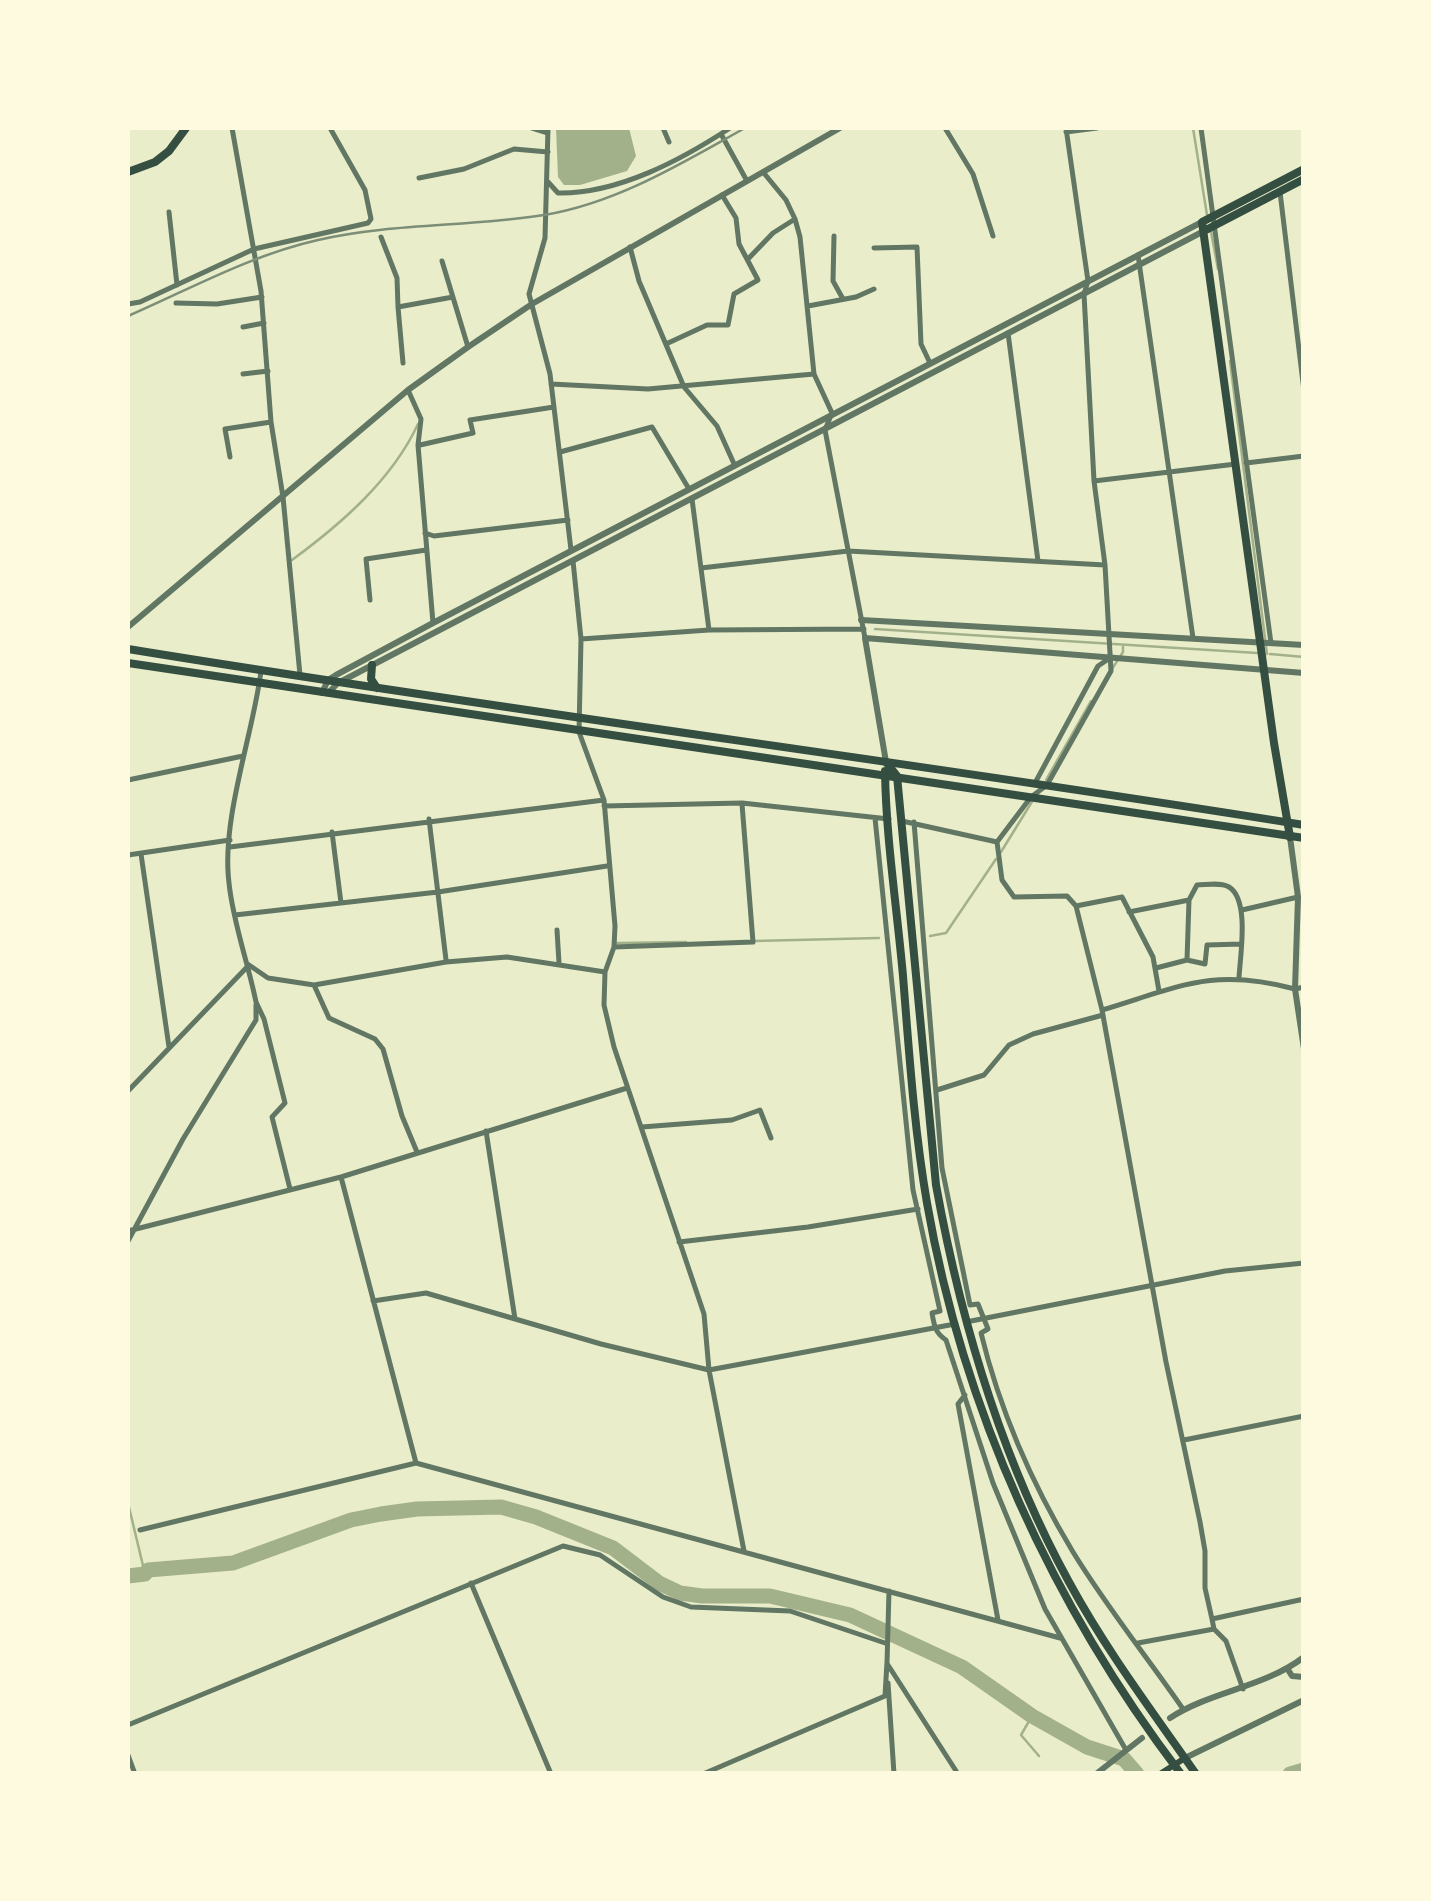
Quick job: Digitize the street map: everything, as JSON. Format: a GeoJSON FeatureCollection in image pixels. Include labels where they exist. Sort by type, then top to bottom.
{"type":"FeatureCollection","features":[{"type":"Feature","properties":{"kind":"main road"},"geometry":{"type":"LineString","coordinates":[[128,172],[155,162],[186,128]]}},
{"type":"Feature","properties":{"kind":"main road"},"geometry":{"type":"LineString","coordinates":[[1290,836],[1264,668],[1266,643],[1203,226],[1304,169]]}},
{"type":"Feature","properties":{"kind":"main road"},"geometry":{"type":"LineString","coordinates":[[1212,221],[1304,179]]}},
{"type":"Feature","properties":{"kind":"main road"},"geometry":{"type":"LineString","coordinates":[[128,649],[300,678],[1304,825]]}},
{"type":"Feature","properties":{"kind":"main road"},"geometry":{"type":"LineString","coordinates":[[128,663],[1304,838]]}},
{"type":"Feature","properties":{"kind":"main road"},"geometry":{"type":"LineString","coordinates":[[372,665],[371,679],[378,689]]}},
{"type":"Feature","properties":{"kind":"main road"},"geometry":{"type":"LineString","coordinates":[[886,762],[888,819],[926,1201],[954,1324],[994,1442],[1036,1540],[1110,1676],[1180,1774]]}},
{"type":"Feature","properties":{"kind":"main road"},"geometry":{"type":"LineString","coordinates":[[886,762],[897,776],[925,1093],[942,1217],[966,1322],[1004,1440],[1068,1581],[1195,1772]]}},
{"type":"Feature","properties":{"kind":"main road"},"geometry":{"type":"LineString","coordinates":[[1160,1774],[1186,1758]]}},
{"type":"Feature","properties":{"kind":"street"},"geometry":{"type":"LineString","coordinates":[[232,128],[262,297],[300,678]]}},
{"type":"Feature","properties":{"kind":"street"},"geometry":{"type":"LineString","coordinates":[[128,304],[254,249],[368,223],[371,219],[365,190],[360,188],[330,128]]}},
{"type":"Feature","properties":{"kind":"street"},"geometry":{"type":"LineString","coordinates":[[532,128],[548,130],[548,182],[545,238],[528,294],[551,384],[560,452],[581,639],[580,732],[604,803],[615,926],[614,947],[605,972],[604,1005],[627,1088],[704,1314],[709,1370],[744,1552]]}},
{"type":"Feature","properties":{"kind":"street"},"geometry":{"type":"LineString","coordinates":[[662,128],[669,142]]}},
{"type":"Feature","properties":{"kind":"street"},"geometry":{"type":"LineString","coordinates":[[548,182],[558,192],[582,193],[662,166],[730,128]]}},
{"type":"Feature","properties":{"kind":"street"},"geometry":{"type":"LineString","coordinates":[[128,627],[408,390],[532,304],[840,128]]}},
{"type":"Feature","properties":{"kind":"street"},"geometry":{"type":"LineString","coordinates":[[945,128],[973,174],[993,236]]}},
{"type":"Feature","properties":{"kind":"street"},"geometry":{"type":"LineString","coordinates":[[1097,128],[1066,130],[1088,280],[1084,294],[1094,481],[1105,565],[1111,671],[1047,785],[997,842],[1002,880],[1014,897],[1067,896],[1076,906],[1102,1013],[1184,1440],[1205,1552],[1205,1588],[1214,1628],[1226,1641],[1243,1689]]}},
{"type":"Feature","properties":{"kind":"street"},"geometry":{"type":"LineString","coordinates":[[1201,128],[1266,643]]}},
{"type":"Feature","properties":{"kind":"street"},"geometry":{"type":"LineString","coordinates":[[721,134],[747,181]]}},
{"type":"Feature","properties":{"kind":"street"},"geometry":{"type":"LineString","coordinates":[[419,178],[464,168],[514,149],[548,152]]}},
{"type":"Feature","properties":{"kind":"street"},"geometry":{"type":"LineString","coordinates":[[763,172],[786,200],[794,218],[814,374],[832,413],[825,430],[886,762]]}},
{"type":"Feature","properties":{"kind":"street"},"geometry":{"type":"LineString","coordinates":[[1280,192],[1304,391]]}},
{"type":"Feature","properties":{"kind":"street"},"geometry":{"type":"LineString","coordinates":[[666,344],[707,325],[728,325],[734,294],[758,280],[740,244],[736,218],[722,195]]}},
{"type":"Feature","properties":{"kind":"street"},"geometry":{"type":"LineString","coordinates":[[170,212],[176,285]]}},
{"type":"Feature","properties":{"kind":"street"},"geometry":{"type":"LineString","coordinates":[[748,260],[794,218]]}},
{"type":"Feature","properties":{"kind":"street"},"geometry":{"type":"LineString","coordinates":[[333,681],[434,633],[832,413],[1138,254],[1203,226]]}},
{"type":"Feature","properties":{"kind":"street"},"geometry":{"type":"LineString","coordinates":[[325,693],[333,681],[432,623],[825,430],[1141,264],[1203,226]]}},
{"type":"Feature","properties":{"kind":"street"},"geometry":{"type":"LineString","coordinates":[[834,236],[833,281],[842,299]]}},
{"type":"Feature","properties":{"kind":"street"},"geometry":{"type":"LineString","coordinates":[[381,237],[397,278],[403,363]]}},
{"type":"Feature","properties":{"kind":"street"},"geometry":{"type":"LineString","coordinates":[[630,247],[639,282],[684,387],[717,426],[735,466]]}},
{"type":"Feature","properties":{"kind":"street"},"geometry":{"type":"LineString","coordinates":[[874,248],[917,247],[921,344],[930,364]]}},
{"type":"Feature","properties":{"kind":"street"},"geometry":{"type":"LineString","coordinates":[[1138,254],[1193,640]]}},
{"type":"Feature","properties":{"kind":"street"},"geometry":{"type":"LineString","coordinates":[[442,261],[468,348]]}},
{"type":"Feature","properties":{"kind":"street"},"geometry":{"type":"LineString","coordinates":[[808,306],[856,298],[874,288]]}},
{"type":"Feature","properties":{"kind":"street"},"geometry":{"type":"LineString","coordinates":[[176,303],[217,304],[262,297]]}},
{"type":"Feature","properties":{"kind":"street"},"geometry":{"type":"LineString","coordinates":[[398,307],[453,297]]}},
{"type":"Feature","properties":{"kind":"street"},"geometry":{"type":"LineString","coordinates":[[1293,301],[1304,299]]}},
{"type":"Feature","properties":{"kind":"street"},"geometry":{"type":"LineString","coordinates":[[243,326],[264,323]]}},
{"type":"Feature","properties":{"kind":"street"},"geometry":{"type":"LineString","coordinates":[[1008,333],[1038,560]]}},
{"type":"Feature","properties":{"kind":"street"},"geometry":{"type":"LineString","coordinates":[[243,374],[268,371]]}},
{"type":"Feature","properties":{"kind":"street"},"geometry":{"type":"LineString","coordinates":[[551,384],[684,387],[814,374]]}},
{"type":"Feature","properties":{"kind":"street"},"geometry":{"type":"LineString","coordinates":[[408,390],[419,409],[418,445],[434,633]]}},
{"type":"Feature","properties":{"kind":"street"},"geometry":{"type":"LineString","coordinates":[[418,445],[473,433],[470,420],[554,407]]}},
{"type":"Feature","properties":{"kind":"street"},"geometry":{"type":"LineString","coordinates":[[230,457],[225,429],[272,422]]}},
{"type":"Feature","properties":{"kind":"street"},"geometry":{"type":"LineString","coordinates":[[560,452],[652,427],[692,498],[709,630]]}},
{"type":"Feature","properties":{"kind":"street"},"geometry":{"type":"LineString","coordinates":[[1094,481],[1304,456]]}},
{"type":"Feature","properties":{"kind":"street"},"geometry":{"type":"LineString","coordinates":[[425,533],[434,536],[568,520]]}},
{"type":"Feature","properties":{"kind":"street"},"geometry":{"type":"LineString","coordinates":[[370,600],[366,558],[426,550]]}},
{"type":"Feature","properties":{"kind":"street"},"geometry":{"type":"LineString","coordinates":[[701,568],[848,551],[1105,565]]}},
{"type":"Feature","properties":{"kind":"street"},"geometry":{"type":"LineString","coordinates":[[861,620],[1304,645]]}},
{"type":"Feature","properties":{"kind":"street"},"geometry":{"type":"LineString","coordinates":[[581,639],[709,630],[865,634],[1304,673]]}},
{"type":"Feature","properties":{"kind":"street"},"geometry":{"type":"LineString","coordinates":[[1034,784],[1098,666],[1110,658]]}},
{"type":"Feature","properties":{"kind":"street"},"geometry":{"type":"LineString","coordinates":[[128,1241],[130,1230],[256,1020],[249,966],[228,880],[243,756],[261,671]]}},
{"type":"Feature","properties":{"kind":"street"},"geometry":{"type":"LineString","coordinates":[[128,780],[243,756]]}},
{"type":"Feature","properties":{"kind":"street"},"geometry":{"type":"LineString","coordinates":[[128,855],[604,803],[742,803],[888,819]]}},
{"type":"Feature","properties":{"kind":"street"},"geometry":{"type":"LineString","coordinates":[[614,947],[753,942],[742,803]]}},
{"type":"Feature","properties":{"kind":"street"},"geometry":{"type":"LineString","coordinates":[[875,818],[902,1094],[918,1209],[940,1311],[932,1313],[935,1328],[946,1340],[993,1483],[1060,1638],[1123,1752]]}},
{"type":"Feature","properties":{"kind":"street"},"geometry":{"type":"LineString","coordinates":[[429,820],[446,962]]}},
{"type":"Feature","properties":{"kind":"street"},"geometry":{"type":"LineString","coordinates":[[902,820],[997,842]]}},
{"type":"Feature","properties":{"kind":"street"},"geometry":{"type":"LineString","coordinates":[[914,822],[949,1214],[970,1304],[978,1304],[986,1318],[988,1330],[981,1333],[994,1385],[1020,1451],[1074,1553],[1183,1710]]}},
{"type":"Feature","properties":{"kind":"street"},"geometry":{"type":"LineString","coordinates":[[332,832],[342,903]]}},
{"type":"Feature","properties":{"kind":"street"},"geometry":{"type":"LineString","coordinates":[[1290,836],[1298,897],[1304,1049]]}},
{"type":"Feature","properties":{"kind":"street"},"geometry":{"type":"LineString","coordinates":[[140,854],[169,1048]]}},
{"type":"Feature","properties":{"kind":"street"},"geometry":{"type":"LineString","coordinates":[[235,915],[438,892],[607,866]]}},
{"type":"Feature","properties":{"kind":"street"},"geometry":{"type":"LineString","coordinates":[[1187,960],[1189,900],[1197,885],[1224,884],[1232,888],[1242,910],[1239,978]]}},
{"type":"Feature","properties":{"kind":"street"},"geometry":{"type":"LineString","coordinates":[[1076,906],[1122,897],[1153,957],[1159,991]]}},
{"type":"Feature","properties":{"kind":"street"},"geometry":{"type":"LineString","coordinates":[[1242,910],[1298,897]]}},
{"type":"Feature","properties":{"kind":"street"},"geometry":{"type":"LineString","coordinates":[[1129,912],[1189,900]]}},
{"type":"Feature","properties":{"kind":"street"},"geometry":{"type":"LineString","coordinates":[[557,930],[559,963]]}},
{"type":"Feature","properties":{"kind":"street"},"geometry":{"type":"LineString","coordinates":[[1155,968],[1187,960],[1205,964],[1207,945],[1241,944]]}},
{"type":"Feature","properties":{"kind":"street"},"geometry":{"type":"LineString","coordinates":[[249,966],[268,978],[314,985],[446,962],[507,958],[605,972]]}},
{"type":"Feature","properties":{"kind":"street"},"geometry":{"type":"LineString","coordinates":[[128,1090],[249,966]]}},
{"type":"Feature","properties":{"kind":"street"},"geometry":{"type":"LineString","coordinates":[[902,1094],[938,1090],[984,1075],[1009,1045],[1159,991],[1201,980],[1239,978],[1299,988]]}},
{"type":"Feature","properties":{"kind":"street"},"geometry":{"type":"LineString","coordinates":[[314,985],[329,1018],[375,1039],[383,1049],[402,1116],[418,1152]]}},
{"type":"Feature","properties":{"kind":"street"},"geometry":{"type":"LineString","coordinates":[[256,1002],[285,1103],[272,1118],[290,1189]]}},
{"type":"Feature","properties":{"kind":"street"},"geometry":{"type":"LineString","coordinates":[[130,1230],[341,1176],[627,1088]]}},
{"type":"Feature","properties":{"kind":"street"},"geometry":{"type":"LineString","coordinates":[[642,1127],[732,1120],[760,1110],[772,1138]]}},
{"type":"Feature","properties":{"kind":"street"},"geometry":{"type":"LineString","coordinates":[[486,1131],[515,1319]]}},
{"type":"Feature","properties":{"kind":"street"},"geometry":{"type":"LineString","coordinates":[[341,1176],[416,1463]]}},
{"type":"Feature","properties":{"kind":"street"},"geometry":{"type":"LineString","coordinates":[[679,1242],[918,1209]]}},
{"type":"Feature","properties":{"kind":"street"},"geometry":{"type":"LineString","coordinates":[[374,1301],[426,1293],[619,1349],[709,1370],[1226,1271],[1304,1263]]}},
{"type":"Feature","properties":{"kind":"street"},"geometry":{"type":"LineString","coordinates":[[965,1395],[958,1404],[998,1620]]}},
{"type":"Feature","properties":{"kind":"street"},"geometry":{"type":"LineString","coordinates":[[1184,1440],[1304,1416]]}},
{"type":"Feature","properties":{"kind":"street"},"geometry":{"type":"LineString","coordinates":[[140,1530],[416,1463],[1060,1638]]}},
{"type":"Feature","properties":{"kind":"street"},"geometry":{"type":"LineString","coordinates":[[128,1725],[563,1546],[600,1555],[663,1597],[690,1607],[790,1612],[885,1643]]}},
{"type":"Feature","properties":{"kind":"street"},"geometry":{"type":"LineString","coordinates":[[471,1583],[551,1774]]}},
{"type":"Feature","properties":{"kind":"street"},"geometry":{"type":"LineString","coordinates":[[889,1591],[885,1643],[894,1774]]}},
{"type":"Feature","properties":{"kind":"street"},"geometry":{"type":"LineString","coordinates":[[1212,1619],[1304,1599]]}},
{"type":"Feature","properties":{"kind":"street"},"geometry":{"type":"LineString","coordinates":[[1138,1644],[1214,1628]]}},
{"type":"Feature","properties":{"kind":"street"},"geometry":{"type":"LineString","coordinates":[[1170,1718],[1243,1689],[1304,1656]]}},
{"type":"Feature","properties":{"kind":"street"},"geometry":{"type":"LineString","coordinates":[[703,1774],[885,1696],[887,1662]]}},
{"type":"Feature","properties":{"kind":"street"},"geometry":{"type":"LineString","coordinates":[[887,1662],[958,1774]]}},
{"type":"Feature","properties":{"kind":"street"},"geometry":{"type":"LineString","coordinates":[[1287,1668],[1292,1676],[1304,1677]]}},
{"type":"Feature","properties":{"kind":"street"},"geometry":{"type":"LineString","coordinates":[[1186,1758],[1304,1700]]}},
{"type":"Feature","properties":{"kind":"street"},"geometry":{"type":"LineString","coordinates":[[1096,1774],[1142,1738]]}},
{"type":"Feature","properties":{"kind":"street"},"geometry":{"type":"LineString","coordinates":[[128,1755],[136,1774]]}},
{"type":"Feature","properties":{"kind":"shaded area"},"geometry":{"type":"Polygon","coordinates":[[[556,128],[629,128],[636,156],[627,171],[580,185],[564,185],[558,177],[556,128]]]}},
{"type":"Feature","properties":{"kind":"waterway"},"geometry":{"type":"LineString","coordinates":[[1193,128],[1207,215]]}},
{"type":"Feature","properties":{"kind":"waterway"},"geometry":{"type":"LineString","coordinates":[[1211,232],[1218,269]]}},
{"type":"Feature","properties":{"kind":"waterway"},"geometry":{"type":"LineString","coordinates":[[1230,361],[1267,654]]}},
{"type":"Feature","properties":{"kind":"waterway"},"geometry":{"type":"LineString","coordinates":[[292,560],[380,482],[418,424]]}},
{"type":"Feature","properties":{"kind":"waterway"},"geometry":{"type":"LineString","coordinates":[[875,629],[1257,653]]}},
{"type":"Feature","properties":{"kind":"waterway"},"geometry":{"type":"LineString","coordinates":[[1112,669],[1123,645]]}},
{"type":"Feature","properties":{"kind":"waterway"},"geometry":{"type":"LineString","coordinates":[[1270,654],[1304,657]]}},
{"type":"Feature","properties":{"kind":"waterway"},"geometry":{"type":"LineString","coordinates":[[1046,780],[1091,701]]}},
{"type":"Feature","properties":{"kind":"waterway"},"geometry":{"type":"LineString","coordinates":[[1001,852],[1033,800]]}},
{"type":"Feature","properties":{"kind":"waterway"},"geometry":{"type":"LineString","coordinates":[[930,936],[946,933],[996,859]]}},
{"type":"Feature","properties":{"kind":"waterway"},"geometry":{"type":"LineString","coordinates":[[754,941],[879,938]]}},
{"type":"Feature","properties":{"kind":"waterway"},"geometry":{"type":"LineString","coordinates":[[617,943],[686,942]]}},
{"type":"Feature","properties":{"kind":"waterway"},"geometry":{"type":"LineString","coordinates":[[128,1503],[145,1574]]}},
{"type":"Feature","properties":{"kind":"waterway"},"geometry":{"type":"LineString","coordinates":[[128,1576],[148,1570],[233,1563],[351,1520],[381,1514],[501,1507],[613,1548],[659,1583],[680,1593],[770,1596],[850,1615],[962,1667],[1032,1716],[1087,1747],[1124,1759],[1137,1774]]}},
{"type":"Feature","properties":{"kind":"waterway"},"geometry":{"type":"LineString","coordinates":[[1032,1716],[1021,1735],[1039,1756]]}},
{"type":"Feature","properties":{"kind":"waterway"},"geometry":{"type":"LineString","coordinates":[[1290,1774],[1304,1770]]}},
{"type":"Feature","properties":{"kind":"railway"},"geometry":{"type":"LineString","coordinates":[[128,316],[293,246],[374,231],[487,222],[571,209],[648,180],[745,128]]}}]}
